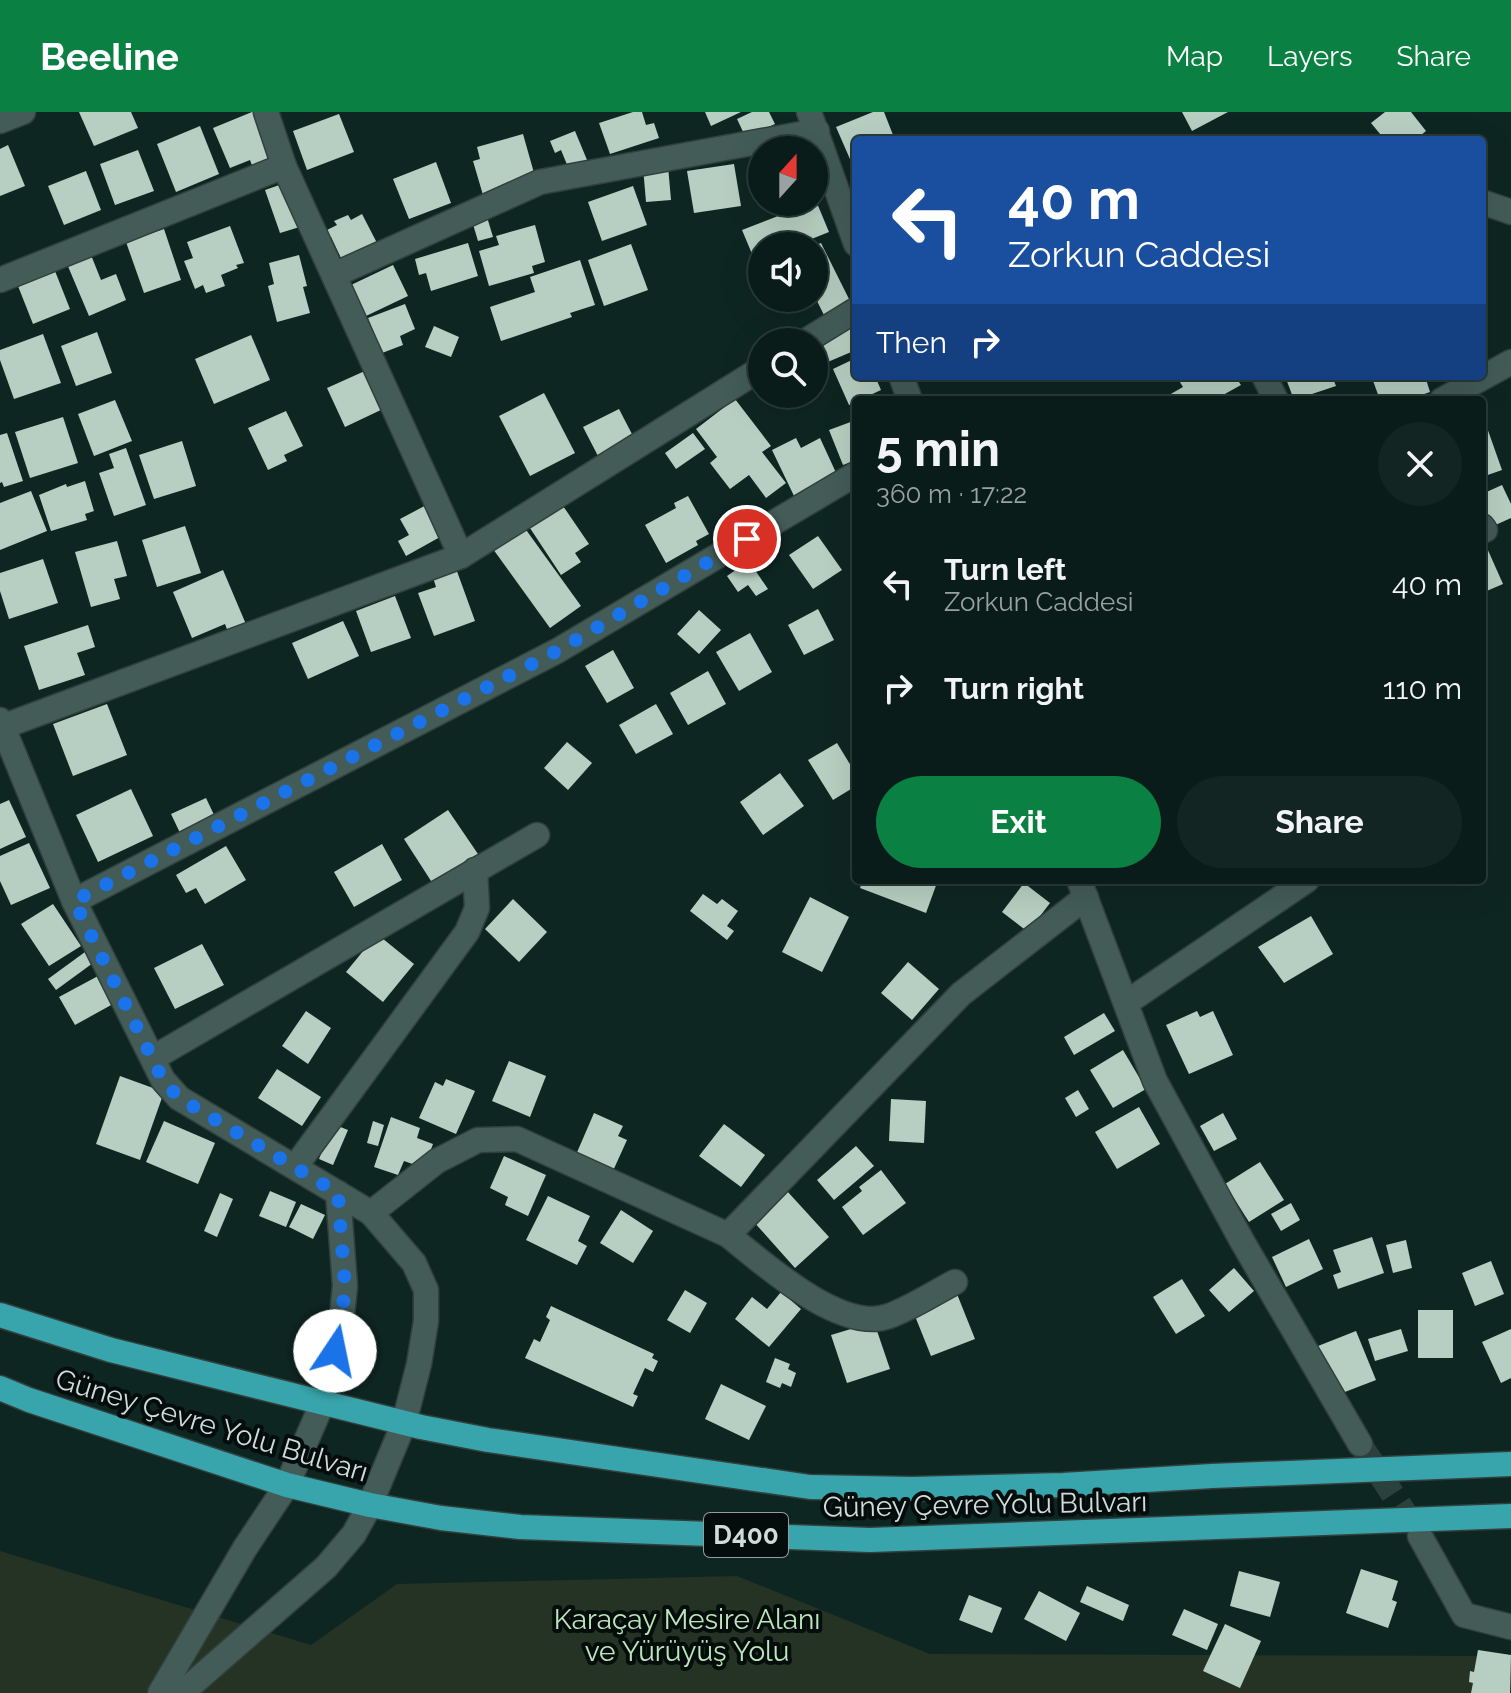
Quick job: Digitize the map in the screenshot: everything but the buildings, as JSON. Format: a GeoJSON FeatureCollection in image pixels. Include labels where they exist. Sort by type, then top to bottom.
{"type":"FeatureCollection","features":[{"type":"Feature","properties":{"kind":"highway","name":"Güney Çevre Yolu Bulvarı"},"geometry":{"type":"LineString","coordinates":[[0,1315],[111,1350],[404,1423],[488,1440],[810,1487],[912,1489],[1063,1485],[1511,1464]]}},
{"type":"Feature","properties":{"kind":"highway","name":"Güney Çevre Yolu Bulvarı"},"geometry":{"type":"LineString","coordinates":[[0,1388],[287,1485],[441,1518],[520,1527],[870,1540],[1511,1516]]}},
{"type":"Feature","properties":{"kind":"street"},"geometry":{"type":"LineString","coordinates":[[0,121],[23,112]]}},
{"type":"Feature","properties":{"kind":"street"},"geometry":{"type":"LineString","coordinates":[[266,112],[284,166],[461,556]]}},
{"type":"Feature","properties":{"kind":"street"},"geometry":{"type":"LineString","coordinates":[[334,275],[540,182],[813,122],[852,233]]}},
{"type":"Feature","properties":{"kind":"street"},"geometry":{"type":"LineString","coordinates":[[0,280],[284,166]]}},
{"type":"Feature","properties":{"kind":"street"},"geometry":{"type":"LineString","coordinates":[[1486,203],[1511,212]]}},
{"type":"Feature","properties":{"kind":"street"},"geometry":{"type":"LineString","coordinates":[[827,328],[852,312]]}},
{"type":"Feature","properties":{"kind":"street"},"geometry":{"type":"LineString","coordinates":[[1486,376],[1511,362]]}},
{"type":"Feature","properties":{"kind":"street"},"geometry":{"type":"LineString","coordinates":[[182,1693],[326,1567],[354,1534],[370,1505],[404,1423],[419,1364],[426,1321],[426,1290],[414,1263],[371,1213],[179,1098],[163,1080],[74,901],[1,724],[461,556],[748,377]]}},
{"type":"Feature","properties":{"kind":"street"},"geometry":{"type":"LineString","coordinates":[[1449,396],[1478,380]]}},
{"type":"Feature","properties":{"kind":"street"},"geometry":{"type":"LineString","coordinates":[[74,901],[557,651],[852,476]]}},
{"type":"Feature","properties":{"kind":"street"},"geometry":{"type":"LineString","coordinates":[[153,1058],[537,835]]}},
{"type":"Feature","properties":{"kind":"street"},"geometry":{"type":"LineString","coordinates":[[295,1167],[467,932],[477,908],[475,870]]}},
{"type":"Feature","properties":{"kind":"street"},"geometry":{"type":"LineString","coordinates":[[1126,1003],[1301,884]]}},
{"type":"Feature","properties":{"kind":"street"},"geometry":{"type":"LineString","coordinates":[[728,1235],[961,994],[1082,888],[1162,1093],[1242,1241],[1360,1444]]}},
{"type":"Feature","properties":{"kind":"street"},"geometry":{"type":"LineString","coordinates":[[371,1213],[437,1161],[478,1140],[517,1139],[728,1235],[782,1278],[829,1309],[862,1317],[886,1318],[955,1282]]}},
{"type":"Feature","properties":{"kind":"street"},"geometry":{"type":"LineString","coordinates":[[160,1693],[245,1548],[287,1485],[322,1404],[341,1325],[345,1286],[338,1193]]}},
{"type":"Feature","properties":{"kind":"street"},"geometry":{"type":"LineString","coordinates":[[1420,1536],[1464,1615],[1511,1627]]}},
{"type":"Feature","properties":{"kind":"green space","name":"Karaçay Mesire Alanı ve Yürüyüş Yolu"},"geometry":{"type":"Polygon","coordinates":[[[0,1551],[311,1645],[397,1584],[737,1576],[930,1654],[1490,1656],[1511,1665],[1511,1693],[0,1693],[0,1551]]]}},
{"type":"Feature","properties":{"kind":"tunnel"},"geometry":{"type":"LineString","coordinates":[[1360,1444],[1420,1536]]}},
{"type":"Feature","properties":{"kind":"route"},"geometry":{"type":"LineString","coordinates":[[335,1351],[345,1286],[338,1193],[179,1098],[163,1080],[74,901],[557,651],[747,539]]}}]}
